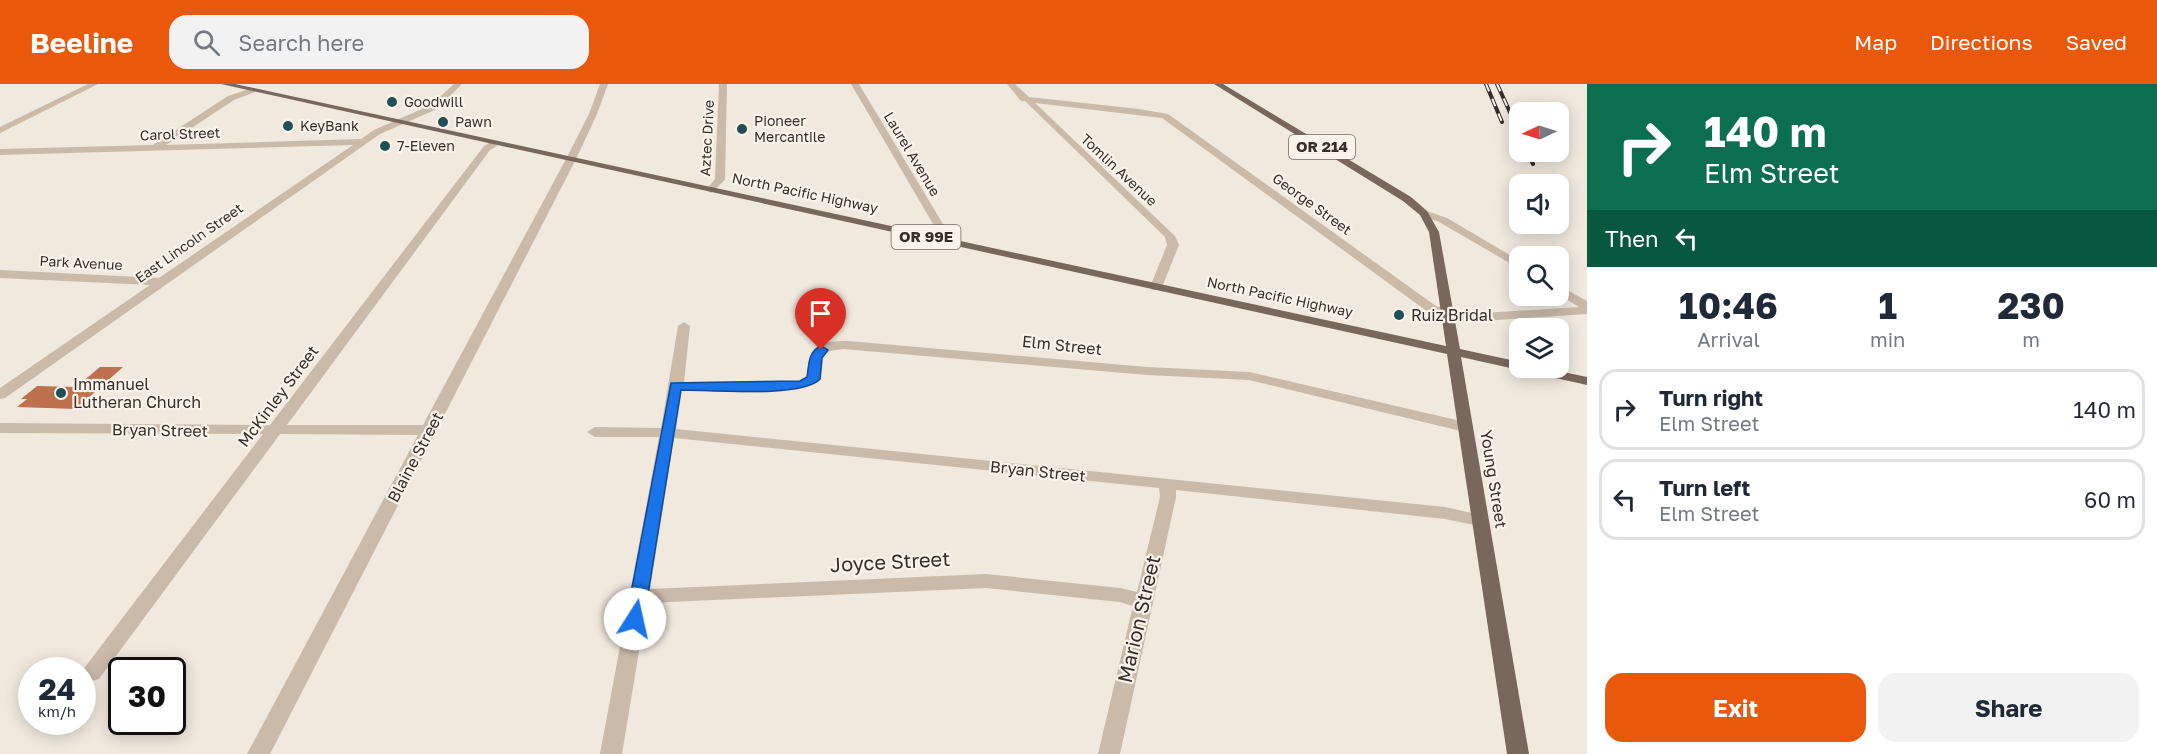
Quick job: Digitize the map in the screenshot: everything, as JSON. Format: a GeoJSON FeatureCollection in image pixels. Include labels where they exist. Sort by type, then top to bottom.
{"type":"FeatureCollection","features":[{"type":"Feature","properties":{"kind":"main road","name":"North Pacific Highway"},"geometry":{"type":"LineString","coordinates":[[225,84],[1509,364]]}},
{"type":"Feature","properties":{"kind":"main road","name":"OR 214"},"geometry":{"type":"LineString","coordinates":[[1218,84],[1407,199],[1424,213]]}},
{"type":"Feature","properties":{"kind":"main road","name":"Young Street"},"geometry":{"type":"LineString","coordinates":[[1424,213],[1434,232],[1518,754]]}},
{"type":"Feature","properties":{"kind":"main road"},"geometry":{"type":"LineString","coordinates":[[1569,377],[1587,381]]}},
{"type":"Feature","properties":{"kind":"street"},"geometry":{"type":"LineString","coordinates":[[0,130],[94,84]]}},
{"type":"Feature","properties":{"kind":"street","name":"East Lincoln Street"},"geometry":{"type":"LineString","coordinates":[[0,395],[361,142],[384,128],[439,104],[458,84]]}},
{"type":"Feature","properties":{"kind":"street","name":"Blaine Street"},"geometry":{"type":"LineString","coordinates":[[258,754],[571,159],[593,114],[604,84]]}},
{"type":"Feature","properties":{"kind":"street","name":"Aztec Drive"},"geometry":{"type":"LineString","coordinates":[[711,190],[720,180],[723,84]]}},
{"type":"Feature","properties":{"kind":"street","name":"Laurel Avenue"},"geometry":{"type":"LineString","coordinates":[[855,84],[941,229],[938,239]]}},
{"type":"Feature","properties":{"kind":"street","name":"Tomlin Avenue"},"geometry":{"type":"LineString","coordinates":[[1011,84],[1024,99],[1170,236],[1173,245],[1156,286]]}},
{"type":"Feature","properties":{"kind":"street"},"geometry":{"type":"LineString","coordinates":[[155,148],[211,111],[238,95],[252,90]]}},
{"type":"Feature","properties":{"kind":"street","name":"George Street"},"geometry":{"type":"LineString","coordinates":[[1024,99],[1161,114],[1419,301],[1447,314],[1468,318],[1587,308]]}},
{"type":"Feature","properties":{"kind":"street","name":"Carol Street"},"geometry":{"type":"LineString","coordinates":[[0,152],[361,142]]}},
{"type":"Feature","properties":{"kind":"street","name":"McKinley Street"},"geometry":{"type":"LineString","coordinates":[[96,668],[487,148],[495,143]]}},
{"type":"Feature","properties":{"kind":"street"},"geometry":{"type":"LineString","coordinates":[[1424,213],[1443,220],[1509,259]]}},
{"type":"Feature","properties":{"kind":"street","name":"Park Avenue"},"geometry":{"type":"LineString","coordinates":[[0,274],[160,282]]}},
{"type":"Feature","properties":{"kind":"street"},"geometry":{"type":"LineString","coordinates":[[1569,296],[1587,308]]}},
{"type":"Feature","properties":{"kind":"street"},"geometry":{"type":"LineString","coordinates":[[611,754],[676,386],[684,326]]}},
{"type":"Feature","properties":{"kind":"street","name":"Elm Street"},"geometry":{"type":"LineString","coordinates":[[676,386],[790,387],[804,385],[814,379],[816,357],[821,350],[836,345],[853,345],[1147,372],[1249,376],[1465,427]]}},
{"type":"Feature","properties":{"kind":"street","name":"Bryan Street"},"geometry":{"type":"LineString","coordinates":[[0,428],[428,430]]}},
{"type":"Feature","properties":{"kind":"street","name":"Bryan Street"},"geometry":{"type":"LineString","coordinates":[[595,432],[667,433],[1433,512],[1479,520]]}},
{"type":"Feature","properties":{"kind":"street","name":"Marion Street"},"geometry":{"type":"LineString","coordinates":[[1108,754],[1168,497],[1167,484]]}},
{"type":"Feature","properties":{"kind":"street","name":"Joyce Street"},"geometry":{"type":"LineString","coordinates":[[639,596],[986,581],[1120,595],[1142,601]]}},
{"type":"Feature","properties":{"kind":"building","name":"Immanuel Lutheran Church"},"geometry":{"type":"Polygon","coordinates":[[[100,367],[123,367],[76,409],[17,407],[27,399],[21,399],[37,386],[76,387],[100,367]]]}},
{"type":"Feature","properties":{"kind":"railway"},"geometry":{"type":"LineString","coordinates":[[1486,84],[1502,122]]}},
{"type":"Feature","properties":{"kind":"railway"},"geometry":{"type":"LineString","coordinates":[[1497,84],[1509,110]]}},
{"type":"Feature","properties":{"kind":"place","name":"Goodwill"},"geometry":{"type":"Point","coordinates":[392,102]}},
{"type":"Feature","properties":{"kind":"place","name":"Pawn"},"geometry":{"type":"Point","coordinates":[443,122]}},
{"type":"Feature","properties":{"kind":"place","name":"KeyBank"},"geometry":{"type":"Point","coordinates":[288,126]}},
{"type":"Feature","properties":{"kind":"place","name":"Pioneer Mercantile"},"geometry":{"type":"Point","coordinates":[742,129]}},
{"type":"Feature","properties":{"kind":"place","name":"7-Eleven"},"geometry":{"type":"Point","coordinates":[385,146]}},
{"type":"Feature","properties":{"kind":"place","name":"Ruiz Bridal"},"geometry":{"type":"Point","coordinates":[1399,315]}},
{"type":"Feature","properties":{"kind":"place","name":"Immanuel Lutheran Church"},"geometry":{"type":"Point","coordinates":[61,393]}},
{"type":"Feature","properties":{"kind":"route"},"geometry":{"type":"LineString","coordinates":[[635,619],[676,386],[790,387],[804,385],[814,379],[816,357],[821,350]]}}]}
